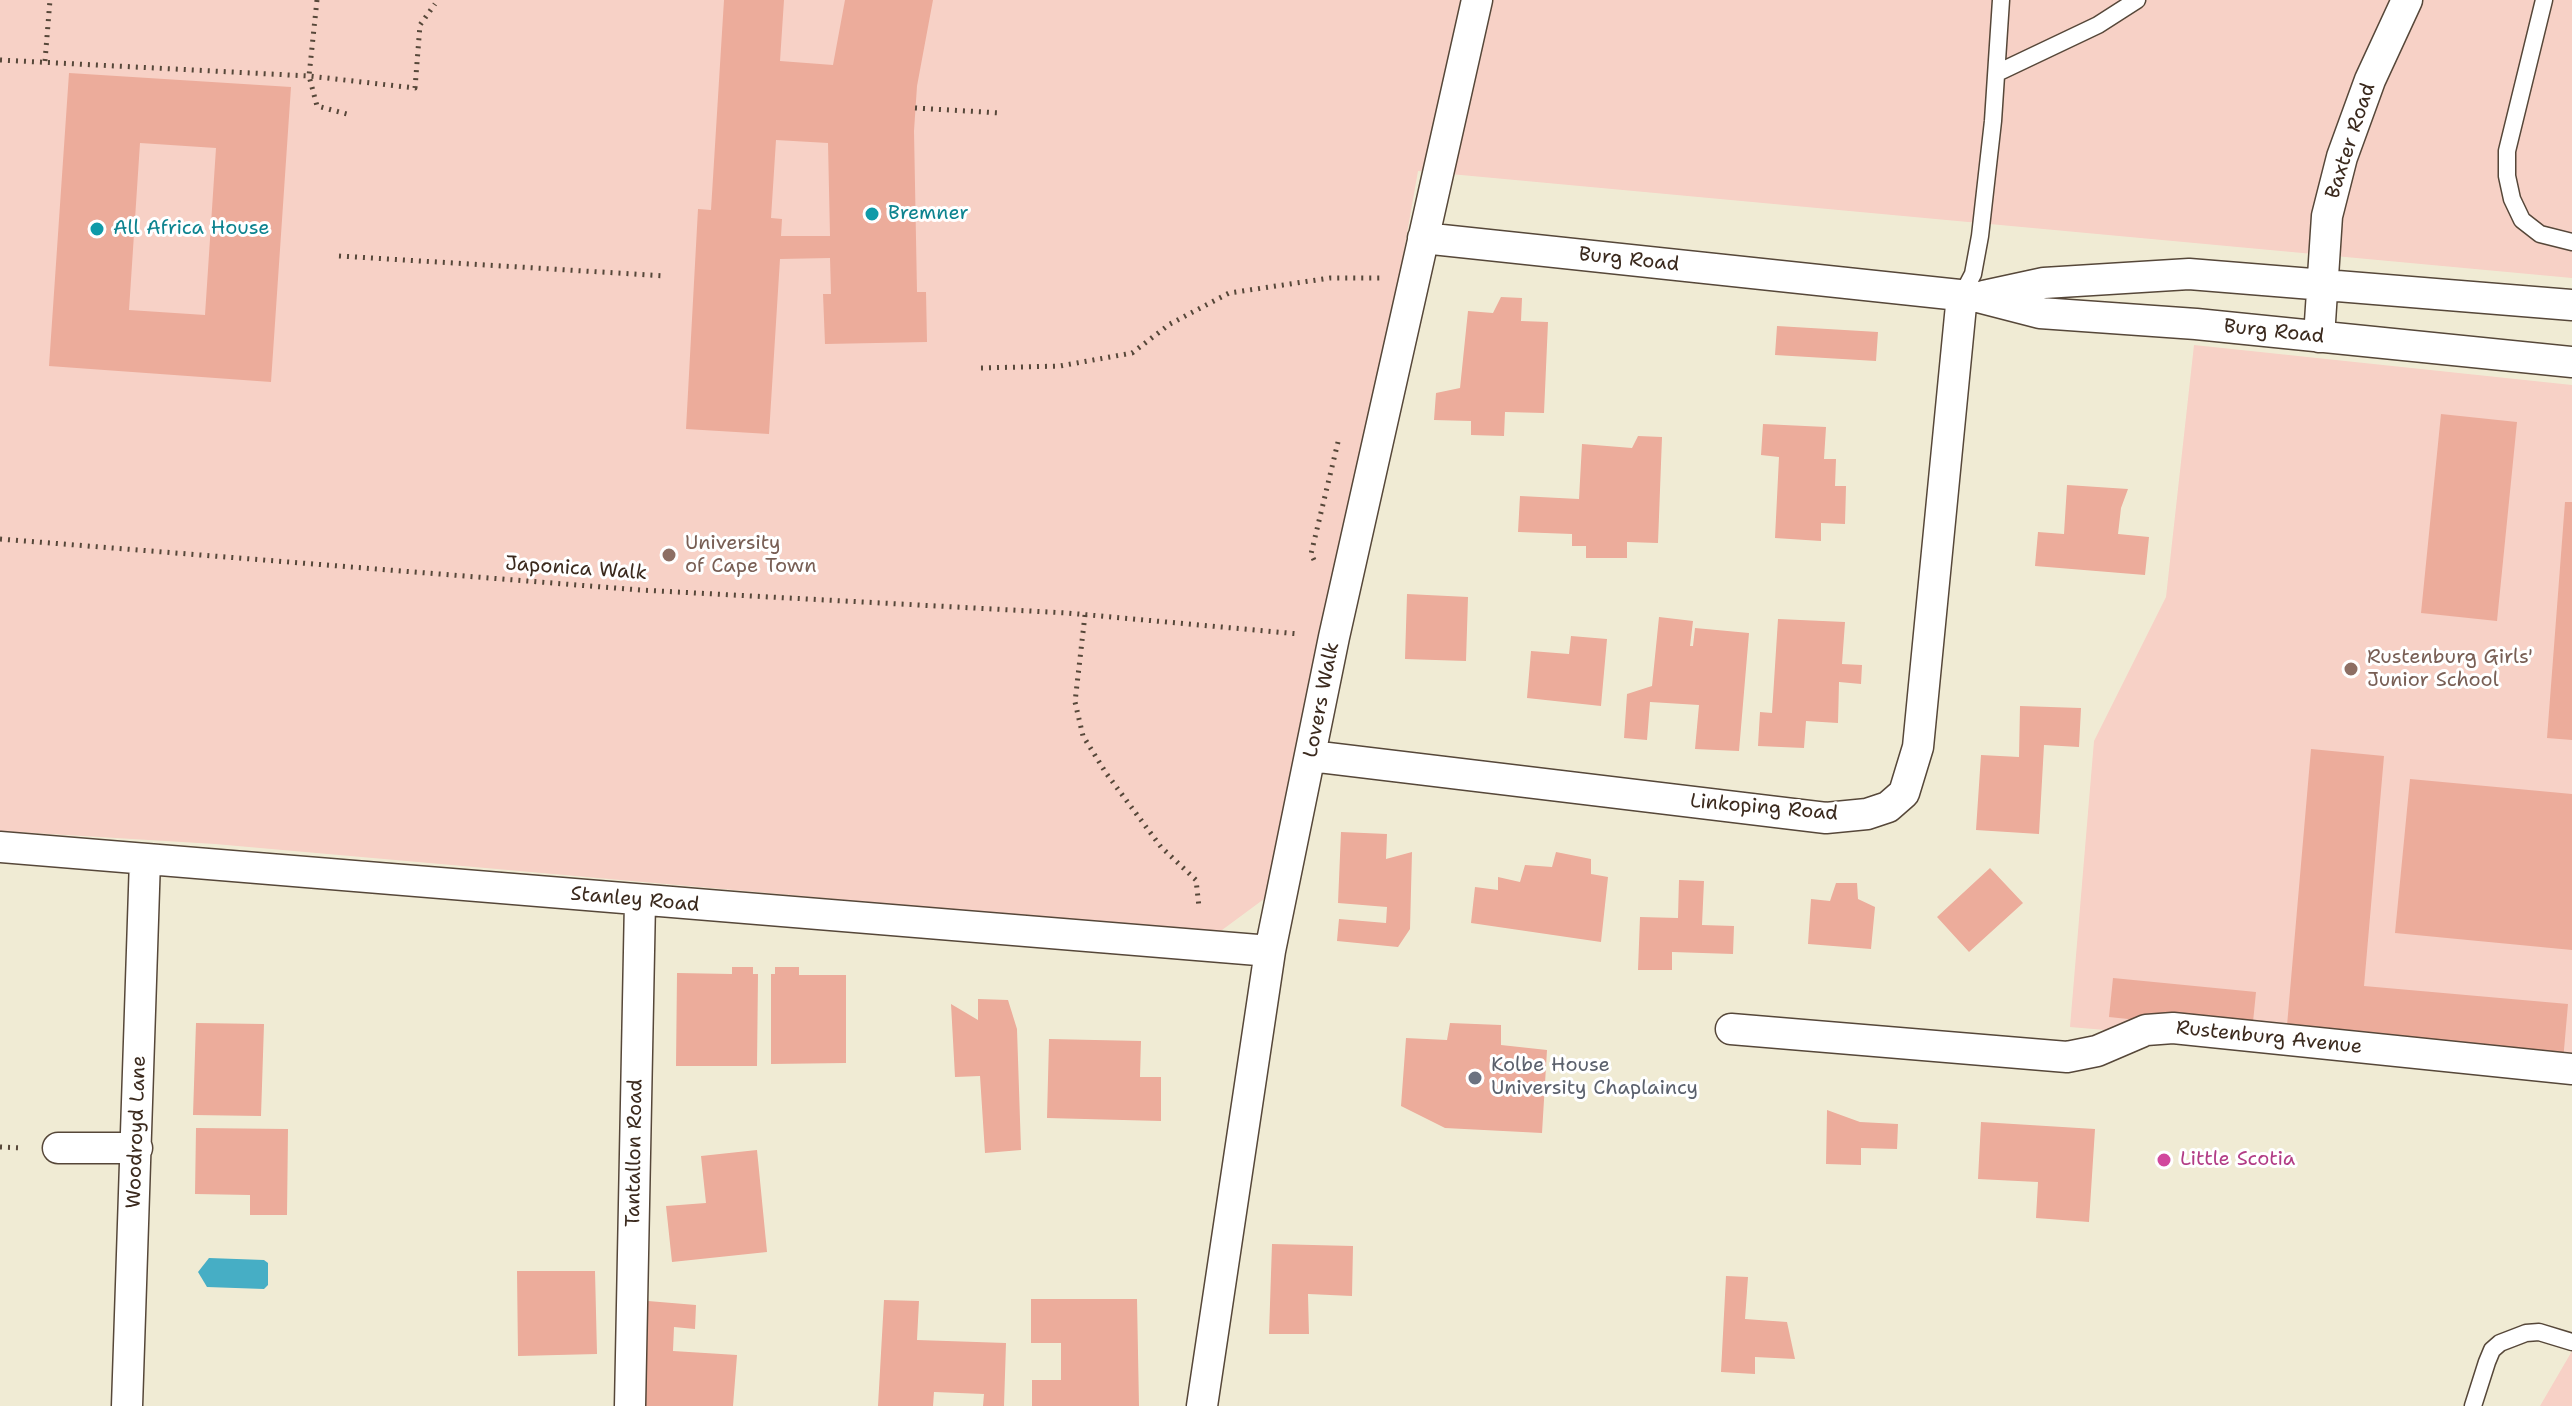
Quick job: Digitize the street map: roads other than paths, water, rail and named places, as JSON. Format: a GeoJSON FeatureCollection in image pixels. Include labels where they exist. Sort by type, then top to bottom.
{"type":"FeatureCollection","features":[{"type":"Feature","properties":{"kind":"street","name":"Lovers Walk"},"geometry":{"type":"LineString","coordinates":[[1202,1406],[1270,951],[1334,637],[1477,0]]}},
{"type":"Feature","properties":{"kind":"street","name":"Baxter Road"},"geometry":{"type":"LineString","coordinates":[[2319,337],[2327,216],[2342,157],[2370,80],[2407,0]]}},
{"type":"Feature","properties":{"kind":"street","name":"Burg Road"},"geometry":{"type":"LineString","coordinates":[[1423,238],[1970,296],[2040,313],[2196,324],[2572,362]]}},
{"type":"Feature","properties":{"kind":"street","name":"Burg Road"},"geometry":{"type":"LineString","coordinates":[[1970,296],[2044,283],[2189,274],[2572,305]]}},
{"type":"Feature","properties":{"kind":"street","name":"Linkoping Road"},"geometry":{"type":"LineString","coordinates":[[1311,756],[1826,818],[1867,814],[1888,807],[1904,793],[1918,747],[1970,296]]}},
{"type":"Feature","properties":{"kind":"street"},"geometry":{"type":"LineString","coordinates":[[0,828],[68,853]]}},
{"type":"Feature","properties":{"kind":"street","name":"Stanley Road"},"geometry":{"type":"LineString","coordinates":[[0,847],[1270,951]]}},
{"type":"Feature","properties":{"kind":"street","name":"Woodroyd Lane"},"geometry":{"type":"LineString","coordinates":[[127,1406],[145,859]]}},
{"type":"Feature","properties":{"kind":"street","name":"Tantallon Road"},"geometry":{"type":"LineString","coordinates":[[630,1406],[640,901]]}},
{"type":"Feature","properties":{"kind":"street","name":"Rustenburg Avenue"},"geometry":{"type":"LineString","coordinates":[[1731,1029],[2067,1057],[2097,1051],[2146,1030],[2173,1028],[2572,1069]]}},
{"type":"Feature","properties":{"kind":"street"},"geometry":{"type":"LineString","coordinates":[[58,1148],[137,1148]]}},
{"type":"Feature","properties":{"kind":"lane"},"geometry":{"type":"LineString","coordinates":[[1970,296],[1980,236],[1997,73],[2001,0]]}},
{"type":"Feature","properties":{"kind":"lane"},"geometry":{"type":"LineString","coordinates":[[1997,73],[2098,25],[2137,0]]}},
{"type":"Feature","properties":{"kind":"lane"},"geometry":{"type":"LineString","coordinates":[[2544,0],[2507,151],[2507,176],[2512,199],[2522,220],[2540,234],[2572,242]]}},
{"type":"Feature","properties":{"kind":"lane"},"geometry":{"type":"LineString","coordinates":[[2473,1406],[2492,1350],[2500,1343],[2518,1335],[2539,1332],[2572,1342]]}},
{"type":"Feature","properties":{"kind":"water"},"geometry":{"type":"Polygon","coordinates":[[[209,1258],[264,1260],[268,1263],[268,1285],[264,1289],[207,1287],[198,1272],[209,1258]]]}},
{"type":"Feature","properties":{"kind":"place","name":"Bremner"},"geometry":{"type":"Point","coordinates":[872,214]}},
{"type":"Feature","properties":{"kind":"place","name":"All Africa House"},"geometry":{"type":"Point","coordinates":[97,229]}},
{"type":"Feature","properties":{"kind":"place","name":"University of Cape Town"},"geometry":{"type":"Point","coordinates":[669,555]}},
{"type":"Feature","properties":{"kind":"place","name":"Rustenburg Girls' Junior School"},"geometry":{"type":"Point","coordinates":[2351,669]}},
{"type":"Feature","properties":{"kind":"place","name":"Kolbe House University Chaplaincy"},"geometry":{"type":"Point","coordinates":[1475,1078]}},
{"type":"Feature","properties":{"kind":"place","name":"Little Scotia"},"geometry":{"type":"Point","coordinates":[2164,1160]}}]}
